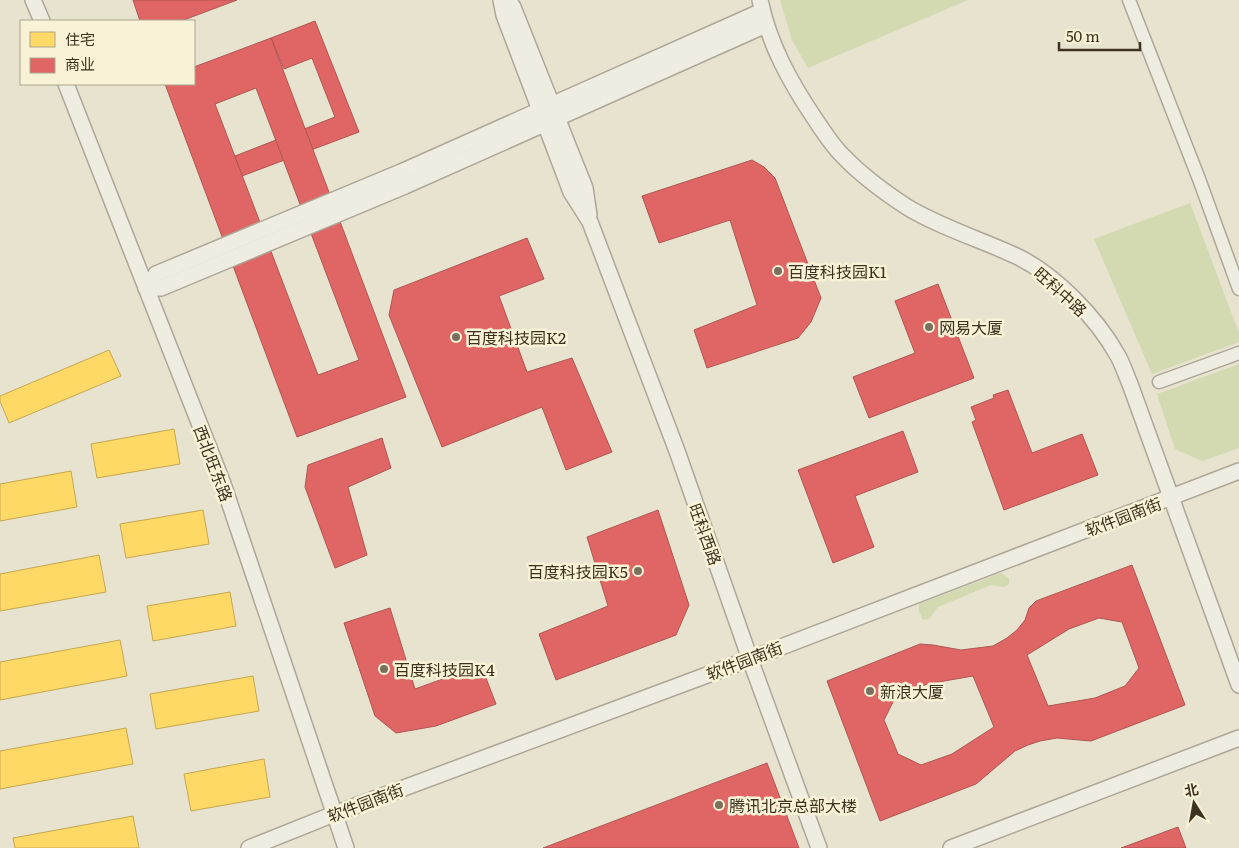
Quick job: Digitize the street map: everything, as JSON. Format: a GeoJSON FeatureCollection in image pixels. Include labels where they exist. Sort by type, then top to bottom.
{"type":"FeatureCollection","features":[{"type":"Feature","properties":{"kind":"street"},"geometry":{"type":"LineString","coordinates":[[33,0],[42,20]]}},
{"type":"Feature","properties":{"kind":"street"},"geometry":{"type":"LineString","coordinates":[[501,0],[504,15],[548,114]]}},
{"type":"Feature","properties":{"kind":"street"},"geometry":{"type":"LineString","coordinates":[[508,0],[513,7],[548,114]]}},
{"type":"Feature","properties":{"kind":"street"},"geometry":{"type":"LineString","coordinates":[[1130,0],[1196,170],[1239,289]]}},
{"type":"Feature","properties":{"kind":"street"},"geometry":{"type":"LineString","coordinates":[[146,288],[156,274],[400,172],[548,114],[763,12]]}},
{"type":"Feature","properties":{"kind":"street","name":"旺科中路"},"geometry":{"type":"LineString","coordinates":[[763,12],[780,60],[795,90],[840,154],[878,186],[908,207],[934,221],[1016,256],[1034,266],[1074,299],[1089,316],[1118,357],[1172,497],[1239,685]]}},
{"type":"Feature","properties":{"kind":"street","name":"西北旺东路"},"geometry":{"type":"LineString","coordinates":[[66,85],[222,481],[346,848]]}},
{"type":"Feature","properties":{"kind":"street","name":"旺科西路"},"geometry":{"type":"LineString","coordinates":[[548,114],[584,188],[590,222],[677,451],[819,848]]}},
{"type":"Feature","properties":{"kind":"street"},"geometry":{"type":"LineString","coordinates":[[1159,382],[1239,353]]}},
{"type":"Feature","properties":{"kind":"street","name":"软件园南街"},"geometry":{"type":"LineString","coordinates":[[249,848],[334,814],[750,658],[1239,471]]}},
{"type":"Feature","properties":{"kind":"street"},"geometry":{"type":"LineString","coordinates":[[951,848],[1239,738]]}},
{"type":"Feature","properties":{"kind":"green space"},"geometry":{"type":"Polygon","coordinates":[[[780,0],[968,0],[808,68],[792,40],[780,0]]]}},
{"type":"Feature","properties":{"kind":"green space"},"geometry":{"type":"Polygon","coordinates":[[[1190,203],[1239,333],[1239,342],[1152,374],[1094,239],[1190,203]]]}},
{"type":"Feature","properties":{"kind":"green space"},"geometry":{"type":"Polygon","coordinates":[[[1239,364],[1239,448],[1202,461],[1175,449],[1157,394],[1239,364]]]}},
{"type":"Feature","properties":{"kind":"green space"},"geometry":{"type":"Polygon","coordinates":[[[1001,573],[1009,578],[1009,584],[1004,587],[991,585],[938,607],[929,619],[923,620],[919,611],[919,604],[1001,573]]]}},
{"type":"Feature","properties":{"kind":"building: 住宅"},"geometry":{"type":"Polygon","coordinates":[[[109,350],[121,376],[9,423],[0,401],[0,396],[109,350]]]}},
{"type":"Feature","properties":{"kind":"building: 住宅"},"geometry":{"type":"Polygon","coordinates":[[[174,429],[180,464],[97,478],[91,444],[174,429]]]}},
{"type":"Feature","properties":{"kind":"building: 住宅"},"geometry":{"type":"Polygon","coordinates":[[[71,471],[77,507],[0,521],[0,484],[71,471]]]}},
{"type":"Feature","properties":{"kind":"building: 住宅"},"geometry":{"type":"Polygon","coordinates":[[[203,510],[209,544],[126,558],[120,524],[203,510]]]}},
{"type":"Feature","properties":{"kind":"building: 住宅"},"geometry":{"type":"Polygon","coordinates":[[[99,555],[106,592],[0,611],[0,574],[99,555]]]}},
{"type":"Feature","properties":{"kind":"building: 住宅"},"geometry":{"type":"Polygon","coordinates":[[[230,592],[236,626],[153,641],[147,606],[230,592]]]}},
{"type":"Feature","properties":{"kind":"building: 住宅"},"geometry":{"type":"Polygon","coordinates":[[[120,640],[127,676],[0,700],[0,662],[120,640]]]}},
{"type":"Feature","properties":{"kind":"building: 住宅"},"geometry":{"type":"Polygon","coordinates":[[[253,676],[259,711],[156,729],[150,694],[253,676]]]}},
{"type":"Feature","properties":{"kind":"building: 住宅"},"geometry":{"type":"Polygon","coordinates":[[[126,728],[133,764],[0,789],[0,751],[126,728]]]}},
{"type":"Feature","properties":{"kind":"building: 住宅"},"geometry":{"type":"Polygon","coordinates":[[[264,759],[270,797],[191,811],[184,774],[264,759]]]}},
{"type":"Feature","properties":{"kind":"building: 住宅"},"geometry":{"type":"Polygon","coordinates":[[[133,816],[139,848],[15,848],[13,838],[133,816]]]}},
{"type":"Feature","properties":{"kind":"building: 商业"},"geometry":{"type":"Polygon","coordinates":[[[133,0],[237,0],[184,20],[140,20],[133,0]]]}},
{"type":"Feature","properties":{"kind":"building: 商业"},"geometry":{"type":"Polygon","coordinates":[[[315,21],[359,132],[242,176],[235,156],[335,117],[312,58],[284,69],[271,38],[315,21]]]}},
{"type":"Feature","properties":{"kind":"building: 商业"},"geometry":{"type":"Polygon","coordinates":[[[271,38],[406,397],[297,437],[165,85],[195,85],[195,67],[271,38]],[[256,88],[215,104],[318,375],[359,360],[256,88]]]}},
{"type":"Feature","properties":{"kind":"building: 商业","name":"百度科技园K1"},"geometry":{"type":"Polygon","coordinates":[[[752,160],[764,167],[775,178],[821,298],[811,322],[798,338],[707,368],[694,330],[757,305],[730,220],[659,243],[642,196],[752,160]]]}},
{"type":"Feature","properties":{"kind":"building: 商业","name":"百度科技园K2"},"geometry":{"type":"Polygon","coordinates":[[[527,238],[544,279],[499,296],[527,372],[572,358],[612,452],[566,470],[542,407],[442,447],[389,315],[394,290],[527,238]]]}},
{"type":"Feature","properties":{"kind":"building: 商业","name":"网易大厦"},"geometry":{"type":"Polygon","coordinates":[[[938,284],[974,378],[869,418],[853,377],[915,353],[895,301],[938,284]]]}},
{"type":"Feature","properties":{"kind":"building: 商业"},"geometry":{"type":"Polygon","coordinates":[[[1008,390],[1032,453],[1082,434],[1098,475],[1004,510],[972,422],[976,420],[971,407],[994,398],[993,395],[1008,390]]]}},
{"type":"Feature","properties":{"kind":"building: 商业"},"geometry":{"type":"Polygon","coordinates":[[[903,431],[918,472],[855,496],[874,547],[833,563],[798,470],[903,431]]]}},
{"type":"Feature","properties":{"kind":"building: 商业"},"geometry":{"type":"Polygon","coordinates":[[[382,438],[391,468],[348,487],[367,555],[335,568],[305,487],[308,465],[382,438]]]}},
{"type":"Feature","properties":{"kind":"building: 商业","name":"百度科技园K5"},"geometry":{"type":"Polygon","coordinates":[[[658,510],[689,605],[676,635],[556,680],[539,634],[608,606],[587,537],[658,510]]]}},
{"type":"Feature","properties":{"kind":"building: 商业","name":"新浪大厦"},"geometry":{"type":"Polygon","coordinates":[[[1132,565],[1185,705],[1091,741],[1057,738],[1028,745],[1015,751],[976,784],[880,821],[827,681],[920,644],[961,650],[993,646],[1017,630],[1025,620],[1029,608],[1036,601],[1132,565]],[[1099,618],[1069,629],[1027,655],[1048,706],[1095,698],[1125,686],[1139,668],[1122,622],[1099,618]],[[973,676],[927,684],[896,696],[884,720],[898,754],[921,765],[952,754],[994,727],[973,676]]]}},
{"type":"Feature","properties":{"kind":"building: 商业","name":"百度科技园K4"},"geometry":{"type":"Polygon","coordinates":[[[390,608],[415,689],[481,665],[496,704],[436,726],[396,733],[375,716],[344,623],[390,608]]]}},
{"type":"Feature","properties":{"kind":"building: 商业","name":"腾讯北京总部大楼"},"geometry":{"type":"Polygon","coordinates":[[[767,763],[799,848],[543,848],[767,763]]]}},
{"type":"Feature","properties":{"kind":"building: 商业"},"geometry":{"type":"Polygon","coordinates":[[[1178,827],[1186,848],[1121,848],[1178,827]]]}},
{"type":"Feature","properties":{"kind":"place","name":"百度科技园K1"},"geometry":{"type":"Point","coordinates":[778,271]}},
{"type":"Feature","properties":{"kind":"place","name":"网易大厦"},"geometry":{"type":"Point","coordinates":[929,327]}},
{"type":"Feature","properties":{"kind":"place","name":"百度科技园K2"},"geometry":{"type":"Point","coordinates":[456,337]}},
{"type":"Feature","properties":{"kind":"place","name":"百度科技园K5"},"geometry":{"type":"Point","coordinates":[638,571]}},
{"type":"Feature","properties":{"kind":"place","name":"百度科技园K4"},"geometry":{"type":"Point","coordinates":[384,669]}},
{"type":"Feature","properties":{"kind":"place","name":"新浪大厦"},"geometry":{"type":"Point","coordinates":[870,691]}},
{"type":"Feature","properties":{"kind":"place","name":"腾讯北京总部大楼"},"geometry":{"type":"Point","coordinates":[719,805]}}]}
